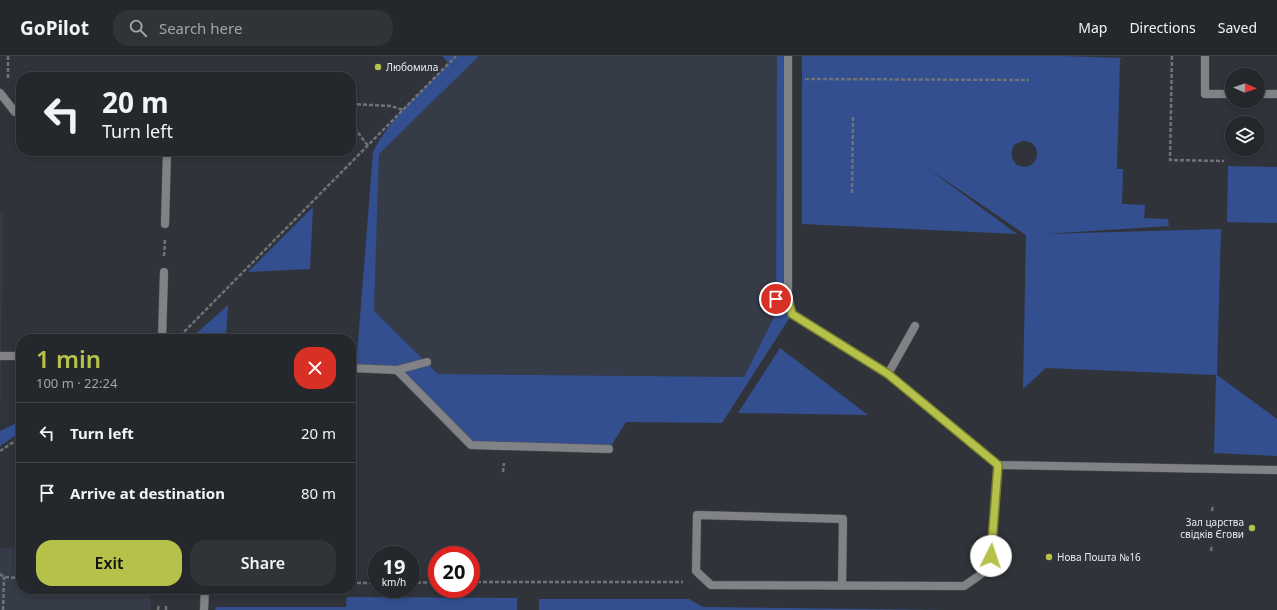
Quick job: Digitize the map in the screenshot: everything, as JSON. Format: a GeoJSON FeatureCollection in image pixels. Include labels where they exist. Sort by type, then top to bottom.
{"type":"FeatureCollection","features":[{"type":"Feature","properties":{"kind":"lane"},"geometry":{"type":"LineString","coordinates":[[788,56],[788,299],[792,314],[888,374],[998,465],[1277,470]]}},
{"type":"Feature","properties":{"kind":"lane"},"geometry":{"type":"LineString","coordinates":[[1205,56],[1205,94],[1225,94]]}},
{"type":"Feature","properties":{"kind":"lane"},"geometry":{"type":"LineString","coordinates":[[0,93],[16,112]]}},
{"type":"Feature","properties":{"kind":"lane"},"geometry":{"type":"LineString","coordinates":[[1265,94],[1277,94]]}},
{"type":"Feature","properties":{"kind":"lane"},"geometry":{"type":"LineString","coordinates":[[165,224],[167,156]]}},
{"type":"Feature","properties":{"kind":"lane"},"geometry":{"type":"LineString","coordinates":[[162,334],[164,272]]}},
{"type":"Feature","properties":{"kind":"lane"},"geometry":{"type":"LineString","coordinates":[[776,299],[788,299]]}},
{"type":"Feature","properties":{"kind":"lane"},"geometry":{"type":"LineString","coordinates":[[888,374],[915,326]]}},
{"type":"Feature","properties":{"kind":"lane"},"geometry":{"type":"LineString","coordinates":[[0,356],[16,356]]}},
{"type":"Feature","properties":{"kind":"lane"},"geometry":{"type":"LineString","coordinates":[[356,368],[397,370],[427,362]]}},
{"type":"Feature","properties":{"kind":"lane"},"geometry":{"type":"LineString","coordinates":[[397,370],[471,445],[609,449]]}},
{"type":"Feature","properties":{"kind":"lane"},"geometry":{"type":"LineString","coordinates":[[842,586],[843,519],[697,515],[696,571],[711,585],[842,586],[964,586],[980,575],[991,556],[998,465]]}},
{"type":"Feature","properties":{"kind":"lane"},"geometry":{"type":"LineString","coordinates":[[204,610],[205,594]]}},
{"type":"Feature","properties":{"kind":"path"},"geometry":{"type":"LineString","coordinates":[[8,56],[8,84]]}},
{"type":"Feature","properties":{"kind":"path"},"geometry":{"type":"LineString","coordinates":[[181,334],[456,56]]}},
{"type":"Feature","properties":{"kind":"path"},"geometry":{"type":"LineString","coordinates":[[1172,56],[1170,160],[1224,161]]}},
{"type":"Feature","properties":{"kind":"path"},"geometry":{"type":"LineString","coordinates":[[802,78],[1028,80]]}},
{"type":"Feature","properties":{"kind":"path"},"geometry":{"type":"LineString","coordinates":[[356,104],[390,106],[403,110]]}},
{"type":"Feature","properties":{"kind":"path"},"geometry":{"type":"LineString","coordinates":[[852,193],[853,115]]}},
{"type":"Feature","properties":{"kind":"path"},"geometry":{"type":"LineString","coordinates":[[356,130],[368,146]]}},
{"type":"Feature","properties":{"kind":"path"},"geometry":{"type":"LineString","coordinates":[[164,272],[165,224]]}},
{"type":"Feature","properties":{"kind":"path"},"geometry":{"type":"LineString","coordinates":[[0,451],[16,440]]}},
{"type":"Feature","properties":{"kind":"path"},"geometry":{"type":"LineString","coordinates":[[1212,511],[1213,504]]}},
{"type":"Feature","properties":{"kind":"path"},"geometry":{"type":"LineString","coordinates":[[1211,551],[1212,545]]}},
{"type":"Feature","properties":{"kind":"path"},"geometry":{"type":"LineString","coordinates":[[0,574],[4,577],[16,578]]}},
{"type":"Feature","properties":{"kind":"path"},"geometry":{"type":"LineString","coordinates":[[3,610],[4,577]]}},
{"type":"Feature","properties":{"kind":"path"},"geometry":{"type":"LineString","coordinates":[[480,582],[688,582]]}},
{"type":"Feature","properties":{"kind":"path"},"geometry":{"type":"LineString","coordinates":[[356,583],[368,583]]}},
{"type":"Feature","properties":{"kind":"path"},"geometry":{"type":"LineString","coordinates":[[158,610],[159,604]]}},
{"type":"Feature","properties":{"kind":"path"},"geometry":{"type":"LineString","coordinates":[[166,604],[166,610]]}},
{"type":"Feature","properties":{"kind":"shaded area"},"geometry":{"type":"Polygon","coordinates":[[[442,56],[479,56],[379,154],[374,311],[438,374],[744,377],[776,313],[777,56],[788,56],[792,314],[722,423],[626,422],[609,449],[471,445],[397,370],[356,368],[373,152],[388,128],[398,116],[449,64],[442,56]]]}},
{"type":"Feature","properties":{"kind":"shaded area"},"geometry":{"type":"Polygon","coordinates":[[[479,56],[777,56],[776,313],[744,377],[438,374],[374,311],[379,154],[479,56]]]}},
{"type":"Feature","properties":{"kind":"shaded area"},"geometry":{"type":"Polygon","coordinates":[[[802,56],[1062,56],[1123,58],[1120,59],[1117,169],[1123,169],[1122,204],[1145,205],[1144,218],[1168,219],[1169,226],[1044,234],[1221,229],[1217,375],[1277,419],[1277,456],[1214,453],[1216,375],[1046,368],[1023,389],[1026,235],[926,167],[1017,234],[802,224],[802,56]],[[1022,141],[1014,145],[1012,156],[1017,165],[1025,167],[1035,162],[1037,151],[1030,142],[1022,141]]]}},
{"type":"Feature","properties":{"kind":"shaded area"},"geometry":{"type":"Polygon","coordinates":[[[1228,166],[1277,167],[1277,223],[1227,222],[1228,166]]]}},
{"type":"Feature","properties":{"kind":"shaded area"},"geometry":{"type":"Polygon","coordinates":[[[313,207],[310,269],[248,272],[313,207]]]}},
{"type":"Feature","properties":{"kind":"shaded area"},"geometry":{"type":"Polygon","coordinates":[[[0,213],[3,213],[0,442],[0,213]]]}},
{"type":"Feature","properties":{"kind":"shaded area"},"geometry":{"type":"Polygon","coordinates":[[[228,305],[226,334],[196,334],[228,305]]]}},
{"type":"Feature","properties":{"kind":"shaded area"},"geometry":{"type":"Polygon","coordinates":[[[780,348],[868,415],[738,413],[780,348]]]}},
{"type":"Feature","properties":{"kind":"shaded area"},"geometry":{"type":"Polygon","coordinates":[[[16,423],[16,435],[0,446],[0,431],[16,423]]]}},
{"type":"Feature","properties":{"kind":"shaded area"},"geometry":{"type":"Polygon","coordinates":[[[0,548],[16,549],[16,594],[150,594],[151,610],[0,610],[0,548]]]}},
{"type":"Feature","properties":{"kind":"shaded area"},"geometry":{"type":"Polygon","coordinates":[[[347,597],[517,598],[517,610],[215,610],[217,607],[346,607],[347,597]]]}},
{"type":"Feature","properties":{"kind":"shaded area"},"geometry":{"type":"Polygon","coordinates":[[[539,599],[689,599],[703,607],[944,610],[539,610],[539,599]]]}},
{"type":"Feature","properties":{"kind":"place","name":"Любомила"},"geometry":{"type":"Point","coordinates":[378,67]}},
{"type":"Feature","properties":{"kind":"place","name":"Зал царства свідків Єгови"},"geometry":{"type":"Point","coordinates":[1252,528]}},
{"type":"Feature","properties":{"kind":"place","name":"Нова Пошта №16"},"geometry":{"type":"Point","coordinates":[1049,557]}},
{"type":"Feature","properties":{"kind":"route"},"geometry":{"type":"LineString","coordinates":[[776,299],[788,299],[792,314],[888,374],[998,465],[991,556]]}}]}
